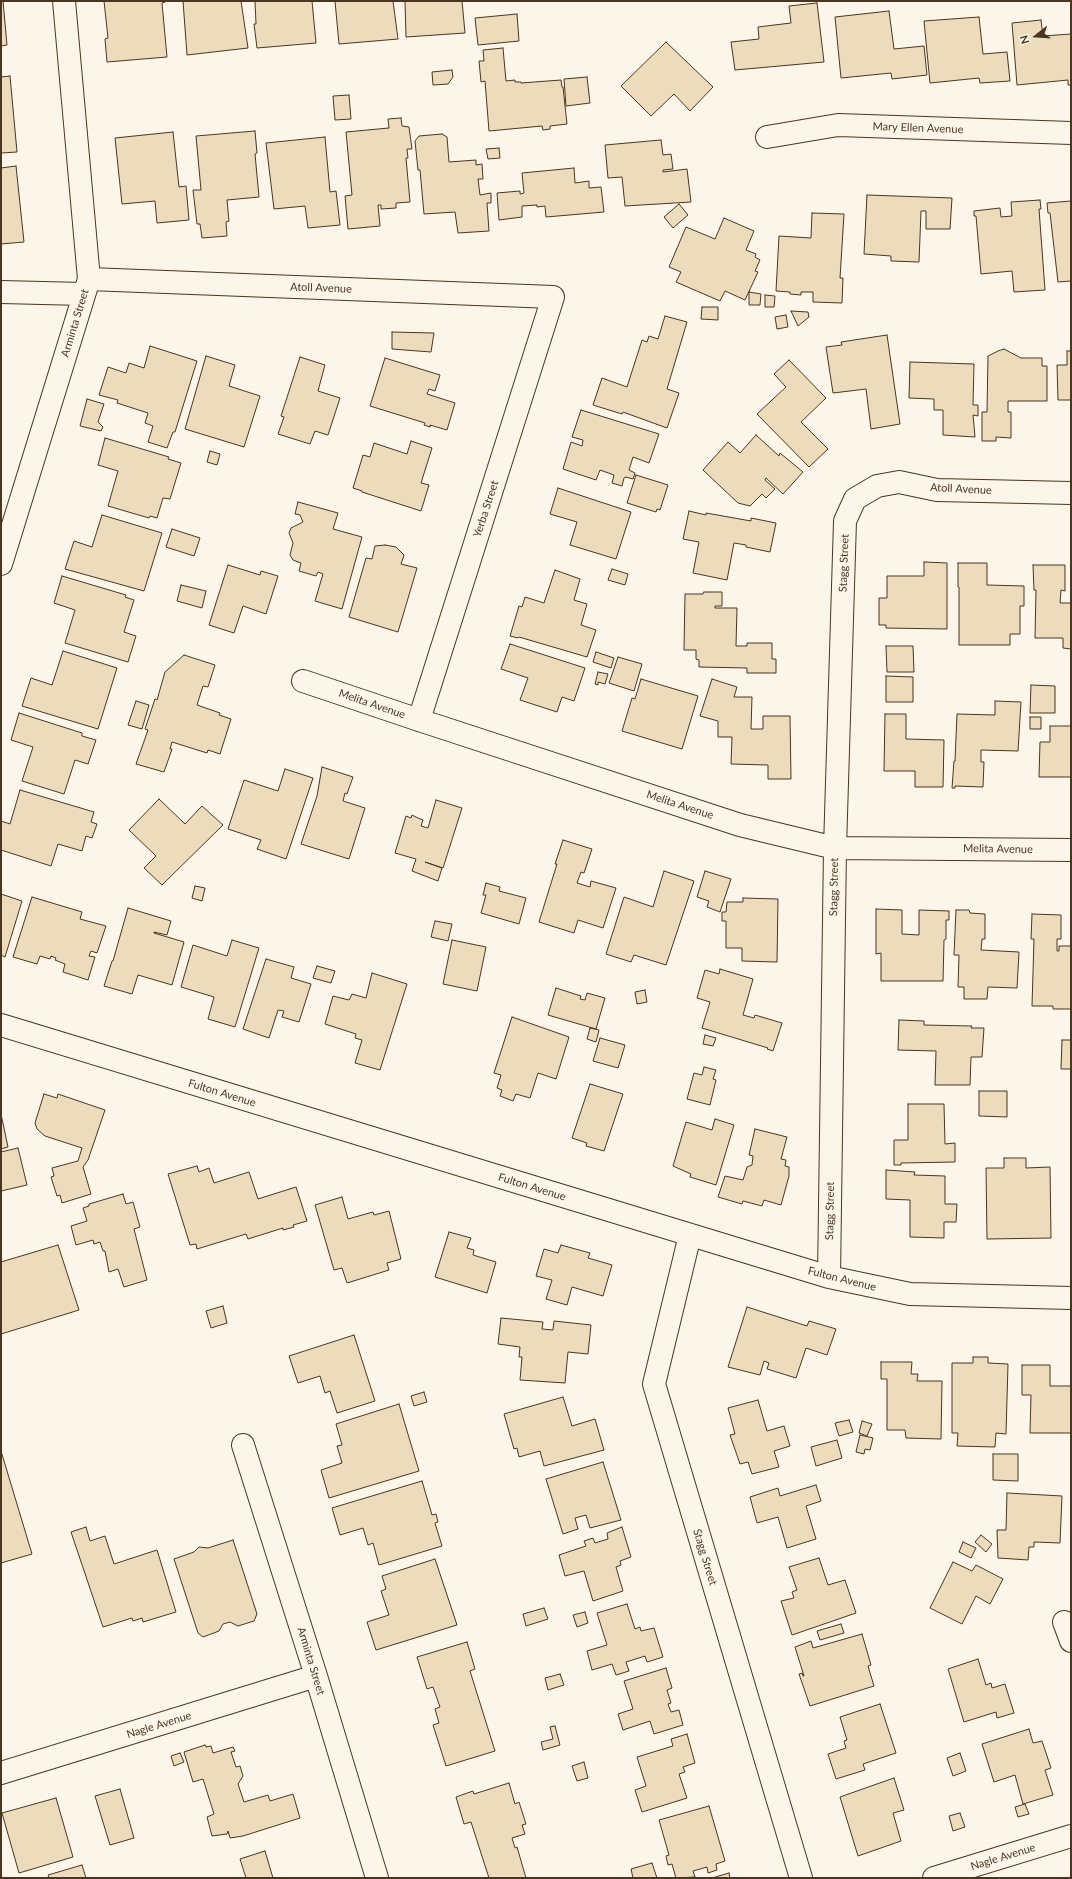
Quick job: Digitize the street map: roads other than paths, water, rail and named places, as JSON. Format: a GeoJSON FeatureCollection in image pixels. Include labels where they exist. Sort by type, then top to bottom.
{"type":"FeatureCollection","features":[{"type":"Feature","properties":{"kind":"street","name":"Arminta Street"},"geometry":{"type":"LineString","coordinates":[[1,564],[86,287],[64,1]]}},
{"type":"Feature","properties":{"kind":"street","name":"Mary Ellen Avenue"},"geometry":{"type":"LineString","coordinates":[[767,137],[838,125],[1071,133]]}},
{"type":"Feature","properties":{"kind":"street","name":"Atoll Avenue"},"geometry":{"type":"LineString","coordinates":[[1,292],[86,287],[553,298]]}},
{"type":"Feature","properties":{"kind":"street","name":"Yerba Street"},"geometry":{"type":"LineString","coordinates":[[419,720],[553,298]]}},
{"type":"Feature","properties":{"kind":"street","name":"Atoll Avenue"},"geometry":{"type":"LineString","coordinates":[[855,499],[877,486],[898,482],[937,490],[1071,493]]}},
{"type":"Feature","properties":{"kind":"street","name":"Stagg Street"},"geometry":{"type":"LineString","coordinates":[[829,1277],[835,848],[845,521],[855,499]]}},
{"type":"Feature","properties":{"kind":"street","name":"Melita Avenue"},"geometry":{"type":"LineString","coordinates":[[303,681],[740,825],[835,848],[1071,850]]}},
{"type":"Feature","properties":{"kind":"street","name":"Fulton Avenue"},"geometry":{"type":"LineString","coordinates":[[1,1026],[829,1277],[910,1294],[1071,1298]]}},
{"type":"Feature","properties":{"kind":"street","name":"Stagg Street"},"geometry":{"type":"LineString","coordinates":[[690,1235],[654,1384],[801,1878]]}},
{"type":"Feature","properties":{"kind":"street","name":"Arminta Street"},"geometry":{"type":"LineString","coordinates":[[243,1444],[316,1676],[377,1878]]}},
{"type":"Feature","properties":{"kind":"street","name":"Nagle Avenue"},"geometry":{"type":"LineString","coordinates":[[1,1773],[316,1676]]}},
{"type":"Feature","properties":{"kind":"street","name":"Nagle Avenue"},"geometry":{"type":"LineString","coordinates":[[934,1878],[1071,1836]]}}]}
